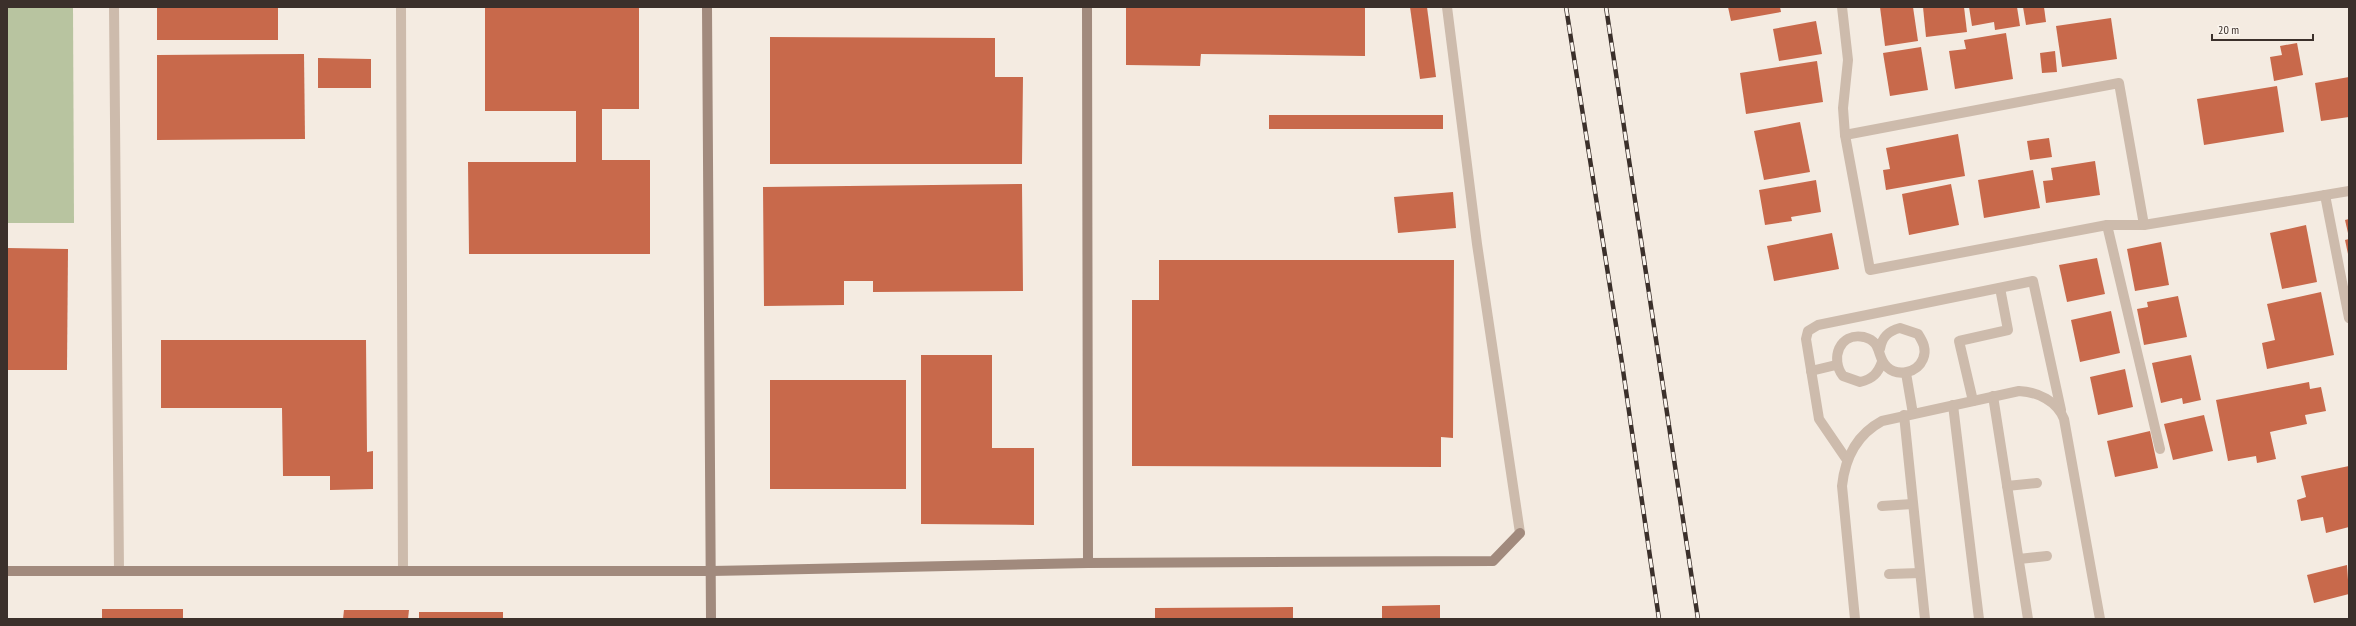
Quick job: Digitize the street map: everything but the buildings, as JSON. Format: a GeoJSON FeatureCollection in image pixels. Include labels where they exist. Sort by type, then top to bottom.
{"type":"FeatureCollection","features":[{"type":"Feature","properties":{"kind":"street"},"geometry":{"type":"LineString","coordinates":[[114,7],[119,571]]}},
{"type":"Feature","properties":{"kind":"street"},"geometry":{"type":"LineString","coordinates":[[400,7],[403,571]]}},
{"type":"Feature","properties":{"kind":"street"},"geometry":{"type":"LineString","coordinates":[[707,7],[711,619]]}},
{"type":"Feature","properties":{"kind":"street"},"geometry":{"type":"LineString","coordinates":[[1087,7],[1088,563]]}},
{"type":"Feature","properties":{"kind":"street"},"geometry":{"type":"LineString","coordinates":[[7,571],[711,571],[1088,563],[1493,561],[1520,533],[1477,244],[1447,7]]}},
{"type":"Feature","properties":{"kind":"street"},"geometry":{"type":"LineString","coordinates":[[1842,7],[1848,60],[1843,108],[1845,135],[1870,270],[2107,225],[2144,225],[2349,191]]}},
{"type":"Feature","properties":{"kind":"street"},"geometry":{"type":"LineString","coordinates":[[1845,135],[2119,83],[2144,225]]}},
{"type":"Feature","properties":{"kind":"street"},"geometry":{"type":"LineString","coordinates":[[2324,195],[2349,318]]}},
{"type":"Feature","properties":{"kind":"street"},"geometry":{"type":"LineString","coordinates":[[2107,225],[2160,449]]}},
{"type":"Feature","properties":{"kind":"street"},"geometry":{"type":"LineString","coordinates":[[1847,460],[1819,419],[1806,339],[1808,331],[1818,325],[2034,281],[2064,419],[2100,619]]}},
{"type":"Feature","properties":{"kind":"street"},"geometry":{"type":"LineString","coordinates":[[1973,401],[1959,341],[2008,330],[2000,288]]}},
{"type":"Feature","properties":{"kind":"street"},"geometry":{"type":"LineString","coordinates":[[1906,328],[1918,334],[1924,344],[1924,357],[1917,367],[1906,373],[1892,371],[1882,362],[1880,349],[1884,337],[1894,329],[1906,328]]}},
{"type":"Feature","properties":{"kind":"street"},"geometry":{"type":"LineString","coordinates":[[1880,349],[1869,339],[1863,337],[1850,338],[1840,346],[1836,358],[1836,365],[1842,376],[1860,382],[1872,378],[1882,362]]}},
{"type":"Feature","properties":{"kind":"street"},"geometry":{"type":"LineString","coordinates":[[1811,371],[1836,365]]}},
{"type":"Feature","properties":{"kind":"street"},"geometry":{"type":"LineString","coordinates":[[1906,373],[1912,504],[1925,619]]}},
{"type":"Feature","properties":{"kind":"street"},"geometry":{"type":"LineString","coordinates":[[1855,619],[1842,486],[1847,460],[1859,440],[1874,425],[1909,414],[1993,396],[2027,392],[2045,398],[2061,410]]}},
{"type":"Feature","properties":{"kind":"street"},"geometry":{"type":"LineString","coordinates":[[1993,396],[2028,619]]}},
{"type":"Feature","properties":{"kind":"street"},"geometry":{"type":"LineString","coordinates":[[1953,405],[1979,619]]}},
{"type":"Feature","properties":{"kind":"street"},"geometry":{"type":"LineString","coordinates":[[2007,486],[2037,483]]}},
{"type":"Feature","properties":{"kind":"street"},"geometry":{"type":"LineString","coordinates":[[1882,506],[1912,504]]}},
{"type":"Feature","properties":{"kind":"street"},"geometry":{"type":"LineString","coordinates":[[2018,559],[2047,556]]}},
{"type":"Feature","properties":{"kind":"street"},"geometry":{"type":"LineString","coordinates":[[1889,574],[1920,573]]}},
{"type":"Feature","properties":{"kind":"green space"},"geometry":{"type":"Polygon","coordinates":[[[7,7],[73,7],[74,223],[7,223],[7,7]]]}},
{"type":"Feature","properties":{"kind":"railway"},"geometry":{"type":"LineString","coordinates":[[1566,7],[1622,363],[1659,619]]}},
{"type":"Feature","properties":{"kind":"railway"},"geometry":{"type":"LineString","coordinates":[[1606,7],[1698,619]]}}]}
